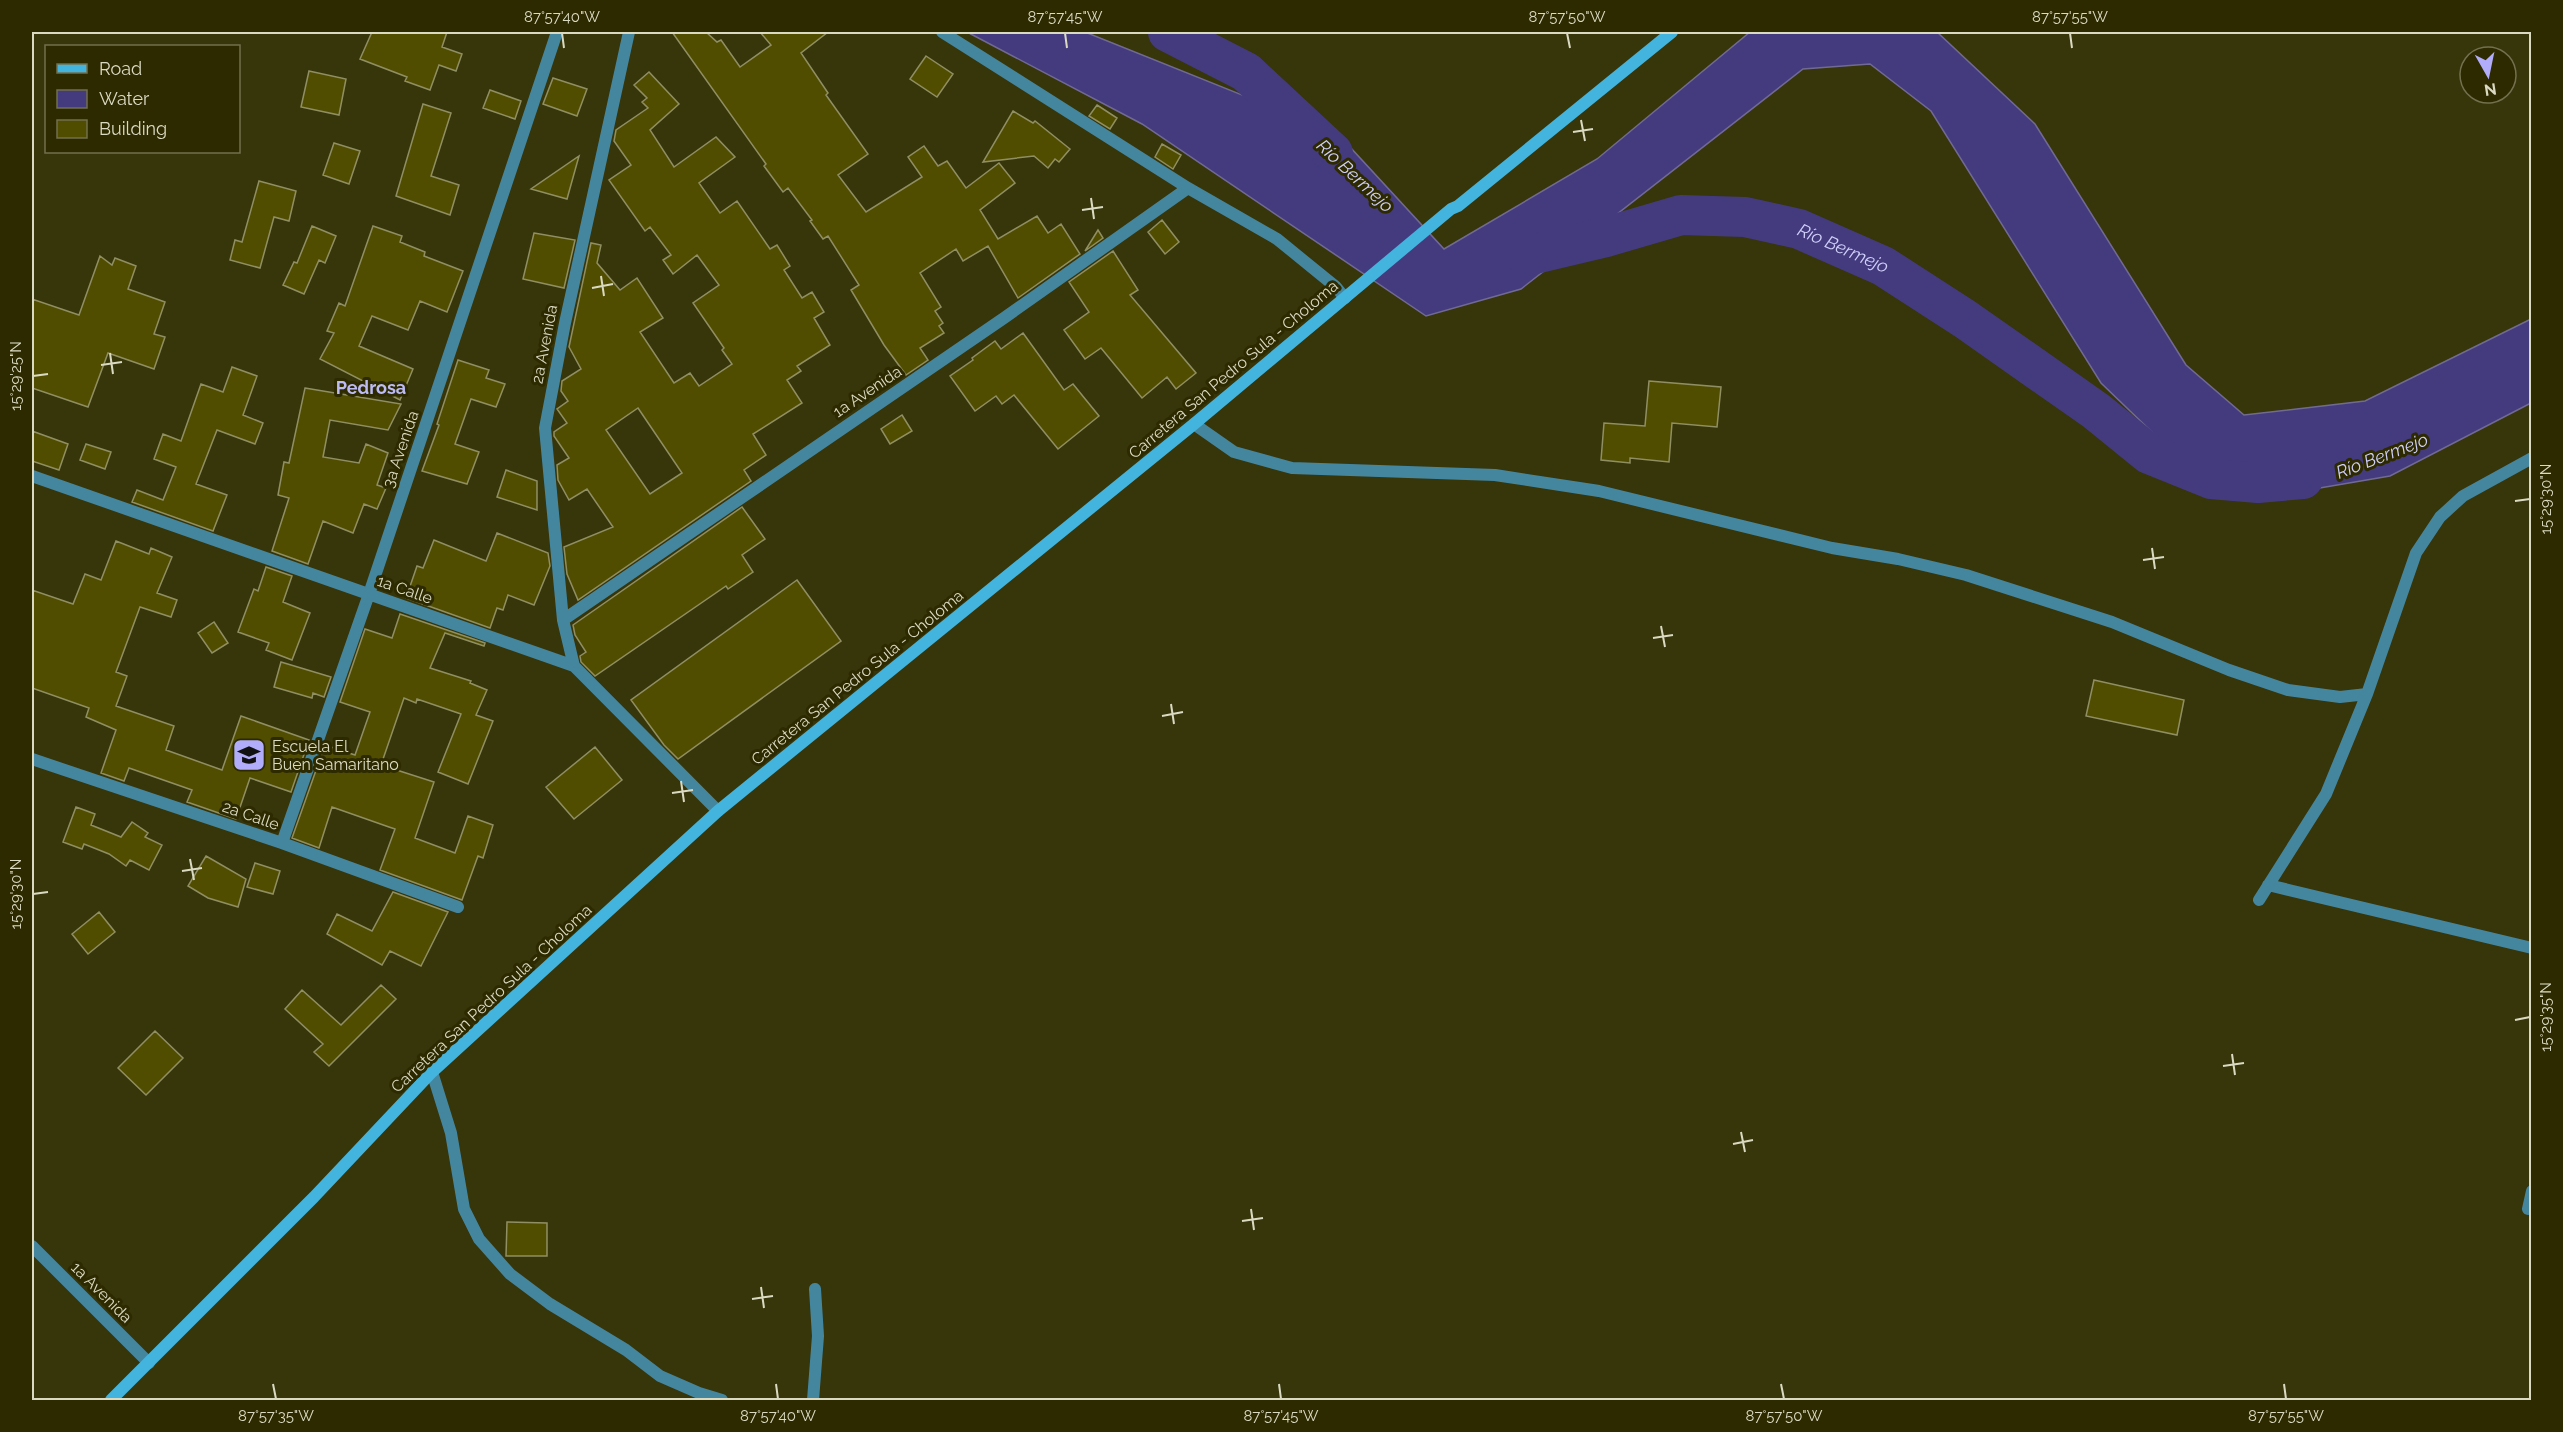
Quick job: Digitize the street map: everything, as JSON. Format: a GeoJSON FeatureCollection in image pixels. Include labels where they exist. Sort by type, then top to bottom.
{"type":"FeatureCollection","features":[{"type":"Feature","properties":{"kind":"main road","name":"Carretera San Pedro Sula - Choloma"},"geometry":{"type":"LineString","coordinates":[[111,1401],[314,1197],[432,1072],[718,811],[1194,424],[1451,209],[1458,206],[1672,32]]}},
{"type":"Feature","properties":{"kind":"street","name":"3a Avenida"},"geometry":{"type":"LineString","coordinates":[[282,843],[369,594],[557,32]]}},
{"type":"Feature","properties":{"kind":"street","name":"2a Avenida"},"geometry":{"type":"LineString","coordinates":[[574,666],[563,620],[545,428],[565,323],[629,32]]}},
{"type":"Feature","properties":{"kind":"street"},"geometry":{"type":"LineString","coordinates":[[942,32],[1188,188],[1276,239],[1336,287],[1345,298]]}},
{"type":"Feature","properties":{"kind":"street","name":"1a Avenida"},"geometry":{"type":"LineString","coordinates":[[563,620],[1004,318],[1188,188]]}},
{"type":"Feature","properties":{"kind":"street"},"geometry":{"type":"LineString","coordinates":[[1194,424],[1234,452],[1292,468],[1495,475],[1599,491],[1800,541],[1898,559],[1966,575],[2112,622],[2229,670],[2289,690],[2340,697],[2367,694]]}},
{"type":"Feature","properties":{"kind":"street"},"geometry":{"type":"LineString","coordinates":[[2259,900],[2326,794],[2367,694],[2416,553],[2440,517],[2463,496],[2532,458]]}},
{"type":"Feature","properties":{"kind":"street","name":"1a Calle"},"geometry":{"type":"LineString","coordinates":[[32,476],[574,666],[718,811]]}},
{"type":"Feature","properties":{"kind":"street","name":"2a Calle"},"geometry":{"type":"LineString","coordinates":[[32,759],[282,843],[458,907]]}},
{"type":"Feature","properties":{"kind":"street"},"geometry":{"type":"LineString","coordinates":[[2268,885],[2532,948]]}},
{"type":"Feature","properties":{"kind":"street"},"geometry":{"type":"LineString","coordinates":[[432,1072],[452,1133],[464,1209],[479,1239],[510,1274],[550,1304],[626,1350],[660,1376],[722,1401]]}},
{"type":"Feature","properties":{"kind":"street"},"geometry":{"type":"LineString","coordinates":[[2528,1209],[2532,1191]]}},
{"type":"Feature","properties":{"kind":"street","name":"1a Avenida"},"geometry":{"type":"LineString","coordinates":[[32,1246],[149,1362]]}},
{"type":"Feature","properties":{"kind":"street"},"geometry":{"type":"LineString","coordinates":[[813,1401],[818,1336],[815,1289]]}},
{"type":"Feature","properties":{"kind":"water"},"geometry":{"type":"Polygon","coordinates":[[[967,32],[1085,32],[1337,133],[1444,249],[1597,159],[1750,32],[1937,32],[2035,124],[2186,365],[2244,415],[2365,401],[2531,319],[2531,403],[2390,476],[2284,494],[2180,459],[2101,383],[1931,111],[1870,64],[1803,69],[1521,289],[1426,316],[1142,124],[967,32]]]}},
{"type":"Feature","properties":{"kind":"building"},"geometry":{"type":"Polygon","coordinates":[[[372,32],[447,32],[442,47],[462,54],[456,71],[439,65],[430,90],[405,81],[407,77],[360,59],[372,32]]]}},
{"type":"Feature","properties":{"kind":"building"},"geometry":{"type":"Polygon","coordinates":[[[672,32],[706,32],[717,42],[721,40],[740,67],[771,45],[760,32],[828,32],[801,53],[828,93],[826,95],[868,154],[838,175],[866,212],[922,177],[908,157],[924,146],[938,166],[947,161],[966,188],[999,163],[1015,183],[980,210],[998,239],[1037,216],[1048,233],[1061,224],[1080,254],[1018,298],[988,246],[963,261],[956,249],[920,273],[941,307],[935,311],[943,323],[939,326],[944,333],[920,348],[928,360],[906,375],[884,345],[851,290],[859,285],[828,236],[823,239],[788,188],[783,192],[764,166],[766,164],[672,32]]]}},
{"type":"Feature","properties":{"kind":"building"},"geometry":{"type":"Polygon","coordinates":[[[926,56],[953,74],[937,97],[910,79],[926,56]]]}},
{"type":"Feature","properties":{"kind":"building"},"geometry":{"type":"Polygon","coordinates":[[[309,71],[346,79],[339,115],[301,107],[309,71]]]}},
{"type":"Feature","properties":{"kind":"building"},"geometry":{"type":"Polygon","coordinates":[[[649,72],[679,104],[650,130],[674,167],[716,137],[735,157],[699,183],[720,213],[737,201],[770,249],[777,245],[790,266],[784,270],[802,298],[812,292],[824,312],[814,318],[830,345],[797,366],[801,371],[787,380],[802,403],[753,434],[766,455],[744,470],[751,481],[578,600],[567,574],[564,547],[613,527],[587,489],[569,500],[558,480],[557,465],[569,458],[554,436],[554,432],[567,423],[557,409],[568,401],[561,391],[562,381],[581,369],[569,347],[591,243],[601,245],[597,263],[620,290],[637,278],[663,318],[640,332],[674,383],[690,373],[699,386],[732,364],[722,350],[724,348],[693,303],[719,285],[697,255],[673,274],[663,260],[671,255],[650,227],[645,231],[609,180],[631,165],[614,141],[616,130],[648,108],[642,102],[647,98],[634,85],[649,72]],[[638,408],[606,430],[650,494],[682,473],[638,408]]]}},
{"type":"Feature","properties":{"kind":"building"},"geometry":{"type":"Polygon","coordinates":[[[553,78],[587,89],[577,116],[543,104],[553,78]]]}},
{"type":"Feature","properties":{"kind":"building"},"geometry":{"type":"Polygon","coordinates":[[[490,90],[521,101],[515,119],[483,108],[490,90]]]}},
{"type":"Feature","properties":{"kind":"building"},"geometry":{"type":"Polygon","coordinates":[[[423,104],[451,113],[431,176],[459,185],[450,215],[396,196],[423,104]]]}},
{"type":"Feature","properties":{"kind":"building"},"geometry":{"type":"Polygon","coordinates":[[[1097,105],[1117,118],[1110,129],[1089,116],[1097,105]]]}},
{"type":"Feature","properties":{"kind":"building"},"geometry":{"type":"Polygon","coordinates":[[[1013,111],[1033,123],[1035,121],[1070,149],[1059,162],[1055,159],[1048,168],[1034,156],[983,162],[1013,111]]]}},
{"type":"Feature","properties":{"kind":"building"},"geometry":{"type":"Polygon","coordinates":[[[334,143],[360,151],[349,184],[323,175],[334,143]]]}},
{"type":"Feature","properties":{"kind":"building"},"geometry":{"type":"Polygon","coordinates":[[[1162,144],[1181,155],[1173,169],[1155,157],[1162,144]]]}},
{"type":"Feature","properties":{"kind":"building"},"geometry":{"type":"Polygon","coordinates":[[[579,156],[567,199],[531,189],[579,156]]]}},
{"type":"Feature","properties":{"kind":"building"},"geometry":{"type":"Polygon","coordinates":[[[259,181],[296,191],[289,221],[274,217],[260,268],[230,260],[235,240],[242,242],[259,181]]]}},
{"type":"Feature","properties":{"kind":"building"},"geometry":{"type":"Polygon","coordinates":[[[1162,220],[1179,242],[1165,254],[1148,232],[1162,220]]]}},
{"type":"Feature","properties":{"kind":"building"},"geometry":{"type":"Polygon","coordinates":[[[312,226],[336,236],[325,263],[319,260],[304,294],[283,285],[294,262],[297,263],[312,226]]]}},
{"type":"Feature","properties":{"kind":"building"},"geometry":{"type":"Polygon","coordinates":[[[373,226],[402,236],[400,242],[425,252],[424,256],[463,271],[447,312],[420,301],[408,330],[372,316],[359,346],[413,369],[400,400],[320,359],[334,333],[327,331],[339,303],[345,306],[373,226]]]}},
{"type":"Feature","properties":{"kind":"building"},"geometry":{"type":"Polygon","coordinates":[[[1098,230],[1103,238],[1085,251],[1098,230]]]}},
{"type":"Feature","properties":{"kind":"building"},"geometry":{"type":"Polygon","coordinates":[[[534,233],[575,240],[564,288],[523,279],[534,233]]]}},
{"type":"Feature","properties":{"kind":"building"},"geometry":{"type":"Polygon","coordinates":[[[1113,251],[1138,290],[1130,295],[1196,373],[1176,389],[1167,377],[1142,398],[1101,348],[1085,359],[1064,330],[1089,312],[1069,282],[1113,251]]]}},
{"type":"Feature","properties":{"kind":"building"},"geometry":{"type":"Polygon","coordinates":[[[100,256],[112,265],[115,258],[136,266],[128,289],[165,302],[154,334],[165,337],[154,369],[108,353],[88,407],[32,388],[32,299],[79,315],[100,256]]]}},
{"type":"Feature","properties":{"kind":"building"},"geometry":{"type":"Polygon","coordinates":[[[1023,333],[1064,390],[1073,384],[1099,416],[1058,449],[1014,395],[1002,404],[996,396],[975,411],[950,376],[995,341],[1001,349],[1023,333]]]}},
{"type":"Feature","properties":{"kind":"building"},"geometry":{"type":"Polygon","coordinates":[[[458,360],[489,370],[486,378],[505,384],[496,407],[471,399],[455,444],[479,452],[467,484],[422,471],[439,425],[437,424],[458,360]]]}},
{"type":"Feature","properties":{"kind":"building"},"geometry":{"type":"Polygon","coordinates":[[[232,367],[257,376],[243,415],[263,423],[255,444],[217,430],[196,484],[227,495],[213,531],[132,502],[137,490],[163,500],[176,467],[154,459],[163,434],[181,441],[201,384],[223,392],[232,367]]]}},
{"type":"Feature","properties":{"kind":"building"},"geometry":{"type":"Polygon","coordinates":[[[1649,381],[1721,387],[1717,427],[1672,423],[1669,462],[1630,458],[1630,463],[1601,460],[1604,423],[1645,426],[1649,381]]]}},
{"type":"Feature","properties":{"kind":"building"},"geometry":{"type":"Polygon","coordinates":[[[305,388],[401,404],[388,430],[330,420],[323,457],[359,463],[366,444],[388,453],[377,485],[386,488],[377,509],[364,504],[353,533],[323,521],[308,564],[272,551],[289,498],[278,495],[284,462],[289,463],[305,388]]]}},
{"type":"Feature","properties":{"kind":"building"},"geometry":{"type":"Polygon","coordinates":[[[902,415],[912,431],[890,444],[881,429],[902,415]]]}},
{"type":"Feature","properties":{"kind":"building"},"geometry":{"type":"Polygon","coordinates":[[[32,431],[68,444],[59,470],[32,461],[32,431]]]}},
{"type":"Feature","properties":{"kind":"building"},"geometry":{"type":"Polygon","coordinates":[[[86,444],[111,452],[105,469],[80,460],[86,444]]]}},
{"type":"Feature","properties":{"kind":"building"},"geometry":{"type":"Polygon","coordinates":[[[506,470],[537,481],[537,510],[497,497],[506,470]]]}},
{"type":"Feature","properties":{"kind":"building"},"geometry":{"type":"Polygon","coordinates":[[[742,507],[765,539],[742,555],[753,572],[728,589],[726,586],[595,676],[581,662],[580,656],[586,652],[575,635],[573,625],[742,507]]]}},
{"type":"Feature","properties":{"kind":"building"},"geometry":{"type":"Polygon","coordinates":[[[497,533],[548,553],[550,566],[534,605],[508,595],[503,610],[497,608],[490,628],[406,598],[417,566],[423,568],[434,540],[486,561],[497,533]]]}},
{"type":"Feature","properties":{"kind":"building"},"geometry":{"type":"Polygon","coordinates":[[[116,541],[149,554],[151,548],[172,557],[157,593],[177,600],[171,617],[140,607],[116,672],[127,676],[116,706],[174,726],[166,750],[222,770],[241,716],[309,740],[291,792],[250,778],[236,819],[187,802],[192,790],[129,768],[124,781],[101,773],[116,730],[86,717],[89,708],[32,688],[32,590],[73,604],[85,574],[101,580],[116,541]]]}},
{"type":"Feature","properties":{"kind":"building"},"geometry":{"type":"Polygon","coordinates":[[[266,567],[292,576],[283,602],[310,613],[292,660],[266,650],[269,643],[238,632],[254,589],[258,591],[266,567]]]}},
{"type":"Feature","properties":{"kind":"building"},"geometry":{"type":"Polygon","coordinates":[[[797,580],[841,641],[678,759],[664,745],[631,700],[797,580]]]}},
{"type":"Feature","properties":{"kind":"building"},"geometry":{"type":"Polygon","coordinates":[[[400,614],[485,643],[484,646],[445,633],[430,668],[471,681],[470,683],[487,690],[476,715],[493,721],[468,784],[438,772],[461,714],[417,699],[416,703],[404,698],[381,765],[434,782],[415,838],[455,853],[468,816],[493,825],[483,858],[478,856],[462,900],[380,870],[395,829],[332,807],[319,848],[292,838],[325,745],[355,755],[370,712],[340,702],[365,629],[392,638],[400,614]]]}},
{"type":"Feature","properties":{"kind":"building"},"geometry":{"type":"Polygon","coordinates":[[[214,622],[228,643],[212,653],[198,633],[214,622]]]}},
{"type":"Feature","properties":{"kind":"building"},"geometry":{"type":"Polygon","coordinates":[[[281,662],[331,677],[324,697],[313,693],[312,698],[274,687],[281,662]]]}},
{"type":"Feature","properties":{"kind":"building"},"geometry":{"type":"Polygon","coordinates":[[[2094,680],[2184,700],[2177,735],[2086,716],[2094,680]]]}},
{"type":"Feature","properties":{"kind":"building"},"geometry":{"type":"Polygon","coordinates":[[[595,747],[622,780],[574,819],[546,787],[595,747]]]}},
{"type":"Feature","properties":{"kind":"building"},"geometry":{"type":"Polygon","coordinates":[[[76,807],[95,814],[91,825],[121,837],[132,822],[148,833],[145,837],[162,845],[149,870],[130,860],[126,866],[109,854],[84,844],[82,849],[63,842],[76,807]]]}},
{"type":"Feature","properties":{"kind":"building"},"geometry":{"type":"Polygon","coordinates":[[[206,856],[246,879],[238,907],[208,898],[188,886],[206,856]]]}},
{"type":"Feature","properties":{"kind":"building"},"geometry":{"type":"Polygon","coordinates":[[[255,863],[280,871],[273,894],[247,887],[255,863]]]}},
{"type":"Feature","properties":{"kind":"building"},"geometry":{"type":"Polygon","coordinates":[[[393,892],[448,912],[421,966],[390,951],[382,965],[327,934],[337,914],[372,931],[393,892]]]}},
{"type":"Feature","properties":{"kind":"building"},"geometry":{"type":"Polygon","coordinates":[[[99,912],[115,932],[88,954],[72,934],[99,912]]]}},
{"type":"Feature","properties":{"kind":"building"},"geometry":{"type":"Polygon","coordinates":[[[381,985],[396,999],[329,1066],[314,1052],[323,1044],[285,1009],[302,990],[341,1025],[381,985]]]}},
{"type":"Feature","properties":{"kind":"building"},"geometry":{"type":"Polygon","coordinates":[[[155,1031],[183,1058],[146,1095],[118,1068],[155,1031]]]}},
{"type":"Feature","properties":{"kind":"building"},"geometry":{"type":"Polygon","coordinates":[[[507,1222],[547,1223],[547,1256],[506,1256],[507,1222]]]}},
{"type":"Feature","properties":{"kind":"waterway","name":"Río Bermejo"},"geometry":{"type":"LineString","coordinates":[[1168,32],[1246,72],[1333,153]]}},
{"type":"Feature","properties":{"kind":"waterway","name":"Río Bermejo"},"geometry":{"type":"LineString","coordinates":[[1526,256],[1606,237],[1681,215],[1745,217],[1799,229],[1883,266],[1965,319],[2096,411],[2149,454],[2211,479],[2258,483],[2303,479]]}},
{"type":"Feature","properties":{"kind":"place","name":"Escuela El Buen Samaritano"},"geometry":{"type":"Point","coordinates":[249,755]}},
{"type":"Feature","properties":{"kind":"district","name":"Pedrosa"},"geometry":{"type":"Point","coordinates":[371,388]}}]}
